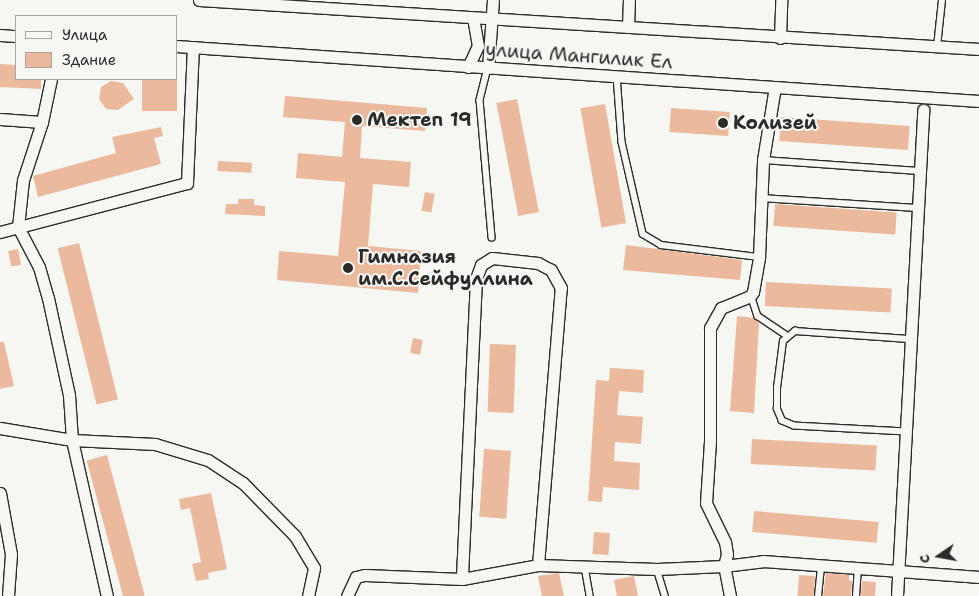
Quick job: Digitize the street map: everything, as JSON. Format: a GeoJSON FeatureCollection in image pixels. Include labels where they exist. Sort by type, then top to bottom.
{"type":"FeatureCollection","features":[{"type":"Feature","properties":{"kind":"street","name":"улица Мангилик Ел"},"geometry":{"type":"LineString","coordinates":[[198,0],[276,2],[473,19],[979,49]]}},
{"type":"Feature","properties":{"kind":"street"},"geometry":{"type":"LineString","coordinates":[[488,68],[494,0]]}},
{"type":"Feature","properties":{"kind":"street"},"geometry":{"type":"LineString","coordinates":[[628,27],[629,0]]}},
{"type":"Feature","properties":{"kind":"street"},"geometry":{"type":"LineString","coordinates":[[780,38],[781,0]]}},
{"type":"Feature","properties":{"kind":"street"},"geometry":{"type":"LineString","coordinates":[[468,67],[478,46],[473,19]]}},
{"type":"Feature","properties":{"kind":"street"},"geometry":{"type":"LineString","coordinates":[[0,35],[15,36]]}},
{"type":"Feature","properties":{"kind":"street","name":"улица Мангилик Ел"},"geometry":{"type":"LineString","coordinates":[[178,46],[979,101]]}},
{"type":"Feature","properties":{"kind":"street"},"geometry":{"type":"LineString","coordinates":[[0,232],[187,183],[193,47]]}},
{"type":"Feature","properties":{"kind":"street"},"geometry":{"type":"LineString","coordinates":[[51,80],[42,122],[22,180],[18,227],[39,267],[48,298],[69,395],[72,440],[107,596]]}},
{"type":"Feature","properties":{"kind":"street"},"geometry":{"type":"LineString","coordinates":[[730,596],[724,566],[727,554],[725,542],[706,503],[710,441],[710,328],[721,308],[751,295],[759,257],[763,160],[775,87]]}},
{"type":"Feature","properties":{"kind":"street"},"geometry":{"type":"LineString","coordinates":[[897,596],[909,340],[923,110]]}},
{"type":"Feature","properties":{"kind":"street"},"geometry":{"type":"LineString","coordinates":[[0,119],[42,122]]}},
{"type":"Feature","properties":{"kind":"street"},"geometry":{"type":"LineString","coordinates":[[462,579],[476,279],[481,264],[492,258],[538,263],[551,270],[561,288],[538,566]]}},
{"type":"Feature","properties":{"kind":"street"},"geometry":{"type":"LineString","coordinates":[[0,428],[72,440],[155,444],[208,460],[243,483],[295,536],[314,568],[308,596]]}},
{"type":"Feature","properties":{"kind":"street"},"geometry":{"type":"LineString","coordinates":[[0,493],[11,554],[8,596]]}},
{"type":"Feature","properties":{"kind":"street"},"geometry":{"type":"LineString","coordinates":[[347,596],[356,577],[365,574],[462,579],[538,566],[657,569],[724,566],[763,561],[979,577]]}},
{"type":"Feature","properties":{"kind":"lane"},"geometry":{"type":"LineString","coordinates":[[937,47],[942,0]]}},
{"type":"Feature","properties":{"kind":"lane"},"geometry":{"type":"LineString","coordinates":[[488,68],[480,100],[492,237]]}},
{"type":"Feature","properties":{"kind":"lane"},"geometry":{"type":"LineString","coordinates":[[617,76],[622,142],[643,234],[661,245],[759,257]]}},
{"type":"Feature","properties":{"kind":"lane"},"geometry":{"type":"LineString","coordinates":[[763,160],[919,171]]}},
{"type":"Feature","properties":{"kind":"lane"},"geometry":{"type":"LineString","coordinates":[[761,198],[917,208]]}},
{"type":"Feature","properties":{"kind":"lane"},"geometry":{"type":"LineString","coordinates":[[751,295],[758,316],[786,335]]}},
{"type":"Feature","properties":{"kind":"lane"},"geometry":{"type":"LineString","coordinates":[[786,335],[795,330],[816,330],[909,340]]}},
{"type":"Feature","properties":{"kind":"lane"},"geometry":{"type":"LineString","coordinates":[[786,335],[777,388],[777,409],[782,421],[794,426],[906,432]]}},
{"type":"Feature","properties":{"kind":"lane"},"geometry":{"type":"LineString","coordinates":[[818,596],[821,565]]}},
{"type":"Feature","properties":{"kind":"lane"},"geometry":{"type":"LineString","coordinates":[[586,567],[590,596]]}},
{"type":"Feature","properties":{"kind":"lane"},"geometry":{"type":"LineString","coordinates":[[856,596],[858,567]]}},
{"type":"Feature","properties":{"kind":"lane"},"geometry":{"type":"LineString","coordinates":[[657,569],[665,596]]}},
{"type":"Feature","properties":{"kind":"building"},"geometry":{"type":"Polygon","coordinates":[[[0,64],[15,65],[15,80],[41,80],[41,89],[0,87],[0,64]]]}},
{"type":"Feature","properties":{"kind":"building"},"geometry":{"type":"Polygon","coordinates":[[[142,80],[177,80],[177,111],[142,111],[142,80]]]}},
{"type":"Feature","properties":{"kind":"building"},"geometry":{"type":"Polygon","coordinates":[[[111,81],[123,83],[134,99],[118,110],[106,109],[99,99],[101,87],[111,81]]]}},
{"type":"Feature","properties":{"kind":"building"},"geometry":{"type":"Polygon","coordinates":[[[285,96],[427,108],[425,131],[362,126],[360,158],[411,162],[409,187],[373,184],[368,246],[421,251],[418,293],[277,280],[279,251],[338,256],[345,182],[296,178],[298,153],[342,157],[345,122],[283,117],[285,96]]]}},
{"type":"Feature","properties":{"kind":"building"},"geometry":{"type":"Polygon","coordinates":[[[517,99],[539,212],[518,216],[496,103],[517,99]]]}},
{"type":"Feature","properties":{"kind":"building"},"geometry":{"type":"Polygon","coordinates":[[[605,104],[626,223],[601,228],[580,108],[605,104]]]}},
{"type":"Feature","properties":{"kind":"building"},"geometry":{"type":"Polygon","coordinates":[[[671,108],[730,112],[728,136],[669,132],[671,108]]]}},
{"type":"Feature","properties":{"kind":"building"},"geometry":{"type":"Polygon","coordinates":[[[781,117],[910,126],[908,150],[779,141],[781,117]]]}},
{"type":"Feature","properties":{"kind":"building"},"geometry":{"type":"Polygon","coordinates":[[[161,127],[163,136],[154,138],[161,164],[38,197],[33,176],[116,153],[112,137],[161,127]]]}},
{"type":"Feature","properties":{"kind":"building"},"geometry":{"type":"Polygon","coordinates":[[[218,161],[252,163],[251,173],[217,171],[218,161]]]}},
{"type":"Feature","properties":{"kind":"building"},"geometry":{"type":"Polygon","coordinates":[[[425,192],[435,194],[431,213],[421,211],[425,192]]]}},
{"type":"Feature","properties":{"kind":"building"},"geometry":{"type":"Polygon","coordinates":[[[238,199],[254,199],[254,205],[265,206],[265,216],[225,214],[226,204],[238,204],[238,199]]]}},
{"type":"Feature","properties":{"kind":"building"},"geometry":{"type":"Polygon","coordinates":[[[775,204],[897,213],[895,234],[773,226],[775,204]]]}},
{"type":"Feature","properties":{"kind":"building"},"geometry":{"type":"Polygon","coordinates":[[[79,243],[118,399],[97,405],[58,248],[79,243]]]}},
{"type":"Feature","properties":{"kind":"building"},"geometry":{"type":"Polygon","coordinates":[[[626,245],[742,260],[740,280],[623,270],[626,245]]]}},
{"type":"Feature","properties":{"kind":"building"},"geometry":{"type":"Polygon","coordinates":[[[18,249],[21,265],[11,267],[8,251],[18,249]]]}},
{"type":"Feature","properties":{"kind":"building"},"geometry":{"type":"Polygon","coordinates":[[[766,282],[892,289],[891,313],[765,306],[766,282]]]}},
{"type":"Feature","properties":{"kind":"building"},"geometry":{"type":"Polygon","coordinates":[[[737,316],[754,318],[759,323],[754,413],[730,411],[737,316]]]}},
{"type":"Feature","properties":{"kind":"building"},"geometry":{"type":"Polygon","coordinates":[[[413,338],[423,340],[420,355],[410,353],[413,338]]]}},
{"type":"Feature","properties":{"kind":"building"},"geometry":{"type":"Polygon","coordinates":[[[0,342],[4,342],[14,386],[0,389],[0,342]]]}},
{"type":"Feature","properties":{"kind":"building"},"geometry":{"type":"Polygon","coordinates":[[[490,344],[516,345],[514,413],[488,412],[490,344]]]}},
{"type":"Feature","properties":{"kind":"building"},"geometry":{"type":"Polygon","coordinates":[[[610,368],[644,370],[643,393],[619,391],[617,415],[643,417],[641,444],[615,442],[614,461],[640,463],[639,490],[603,487],[602,502],[588,501],[596,380],[609,381],[610,368]]]}},
{"type":"Feature","properties":{"kind":"building"},"geometry":{"type":"Polygon","coordinates":[[[752,439],[877,446],[876,471],[751,464],[752,439]]]}},
{"type":"Feature","properties":{"kind":"building"},"geometry":{"type":"Polygon","coordinates":[[[484,449],[511,451],[506,519],[479,517],[484,449]]]}},
{"type":"Feature","properties":{"kind":"building"},"geometry":{"type":"Polygon","coordinates":[[[107,455],[145,596],[123,596],[87,460],[107,455]]]}},
{"type":"Feature","properties":{"kind":"building"},"geometry":{"type":"Polygon","coordinates":[[[211,493],[227,569],[208,573],[209,579],[196,581],[192,564],[201,562],[190,508],[181,510],[179,499],[211,493]]]}},
{"type":"Feature","properties":{"kind":"building"},"geometry":{"type":"Polygon","coordinates":[[[754,511],[879,522],[877,543],[752,532],[754,511]]]}},
{"type":"Feature","properties":{"kind":"building"},"geometry":{"type":"Polygon","coordinates":[[[594,532],[610,533],[608,555],[592,554],[594,532]]]}},
{"type":"Feature","properties":{"kind":"building"},"geometry":{"type":"Polygon","coordinates":[[[559,573],[564,596],[542,596],[538,576],[559,573]]]}},
{"type":"Feature","properties":{"kind":"building"},"geometry":{"type":"Polygon","coordinates":[[[826,573],[849,575],[849,580],[852,581],[851,596],[823,596],[826,573]]]}},
{"type":"Feature","properties":{"kind":"building"},"geometry":{"type":"Polygon","coordinates":[[[799,575],[815,576],[814,596],[798,596],[799,575]]]}},
{"type":"Feature","properties":{"kind":"building"},"geometry":{"type":"Polygon","coordinates":[[[634,576],[638,596],[617,596],[614,580],[634,576]]]}},
{"type":"Feature","properties":{"kind":"building"},"geometry":{"type":"Polygon","coordinates":[[[862,581],[876,582],[875,596],[861,596],[862,581]]]}},
{"type":"Feature","properties":{"kind":"place","name":"Мектеп 19"},"geometry":{"type":"Point","coordinates":[357,120]}},
{"type":"Feature","properties":{"kind":"place","name":"Колизей"},"geometry":{"type":"Point","coordinates":[723,123]}},
{"type":"Feature","properties":{"kind":"place","name":"Гимназия им.С.Сейфуллина"},"geometry":{"type":"Point","coordinates":[348,268]}}]}
